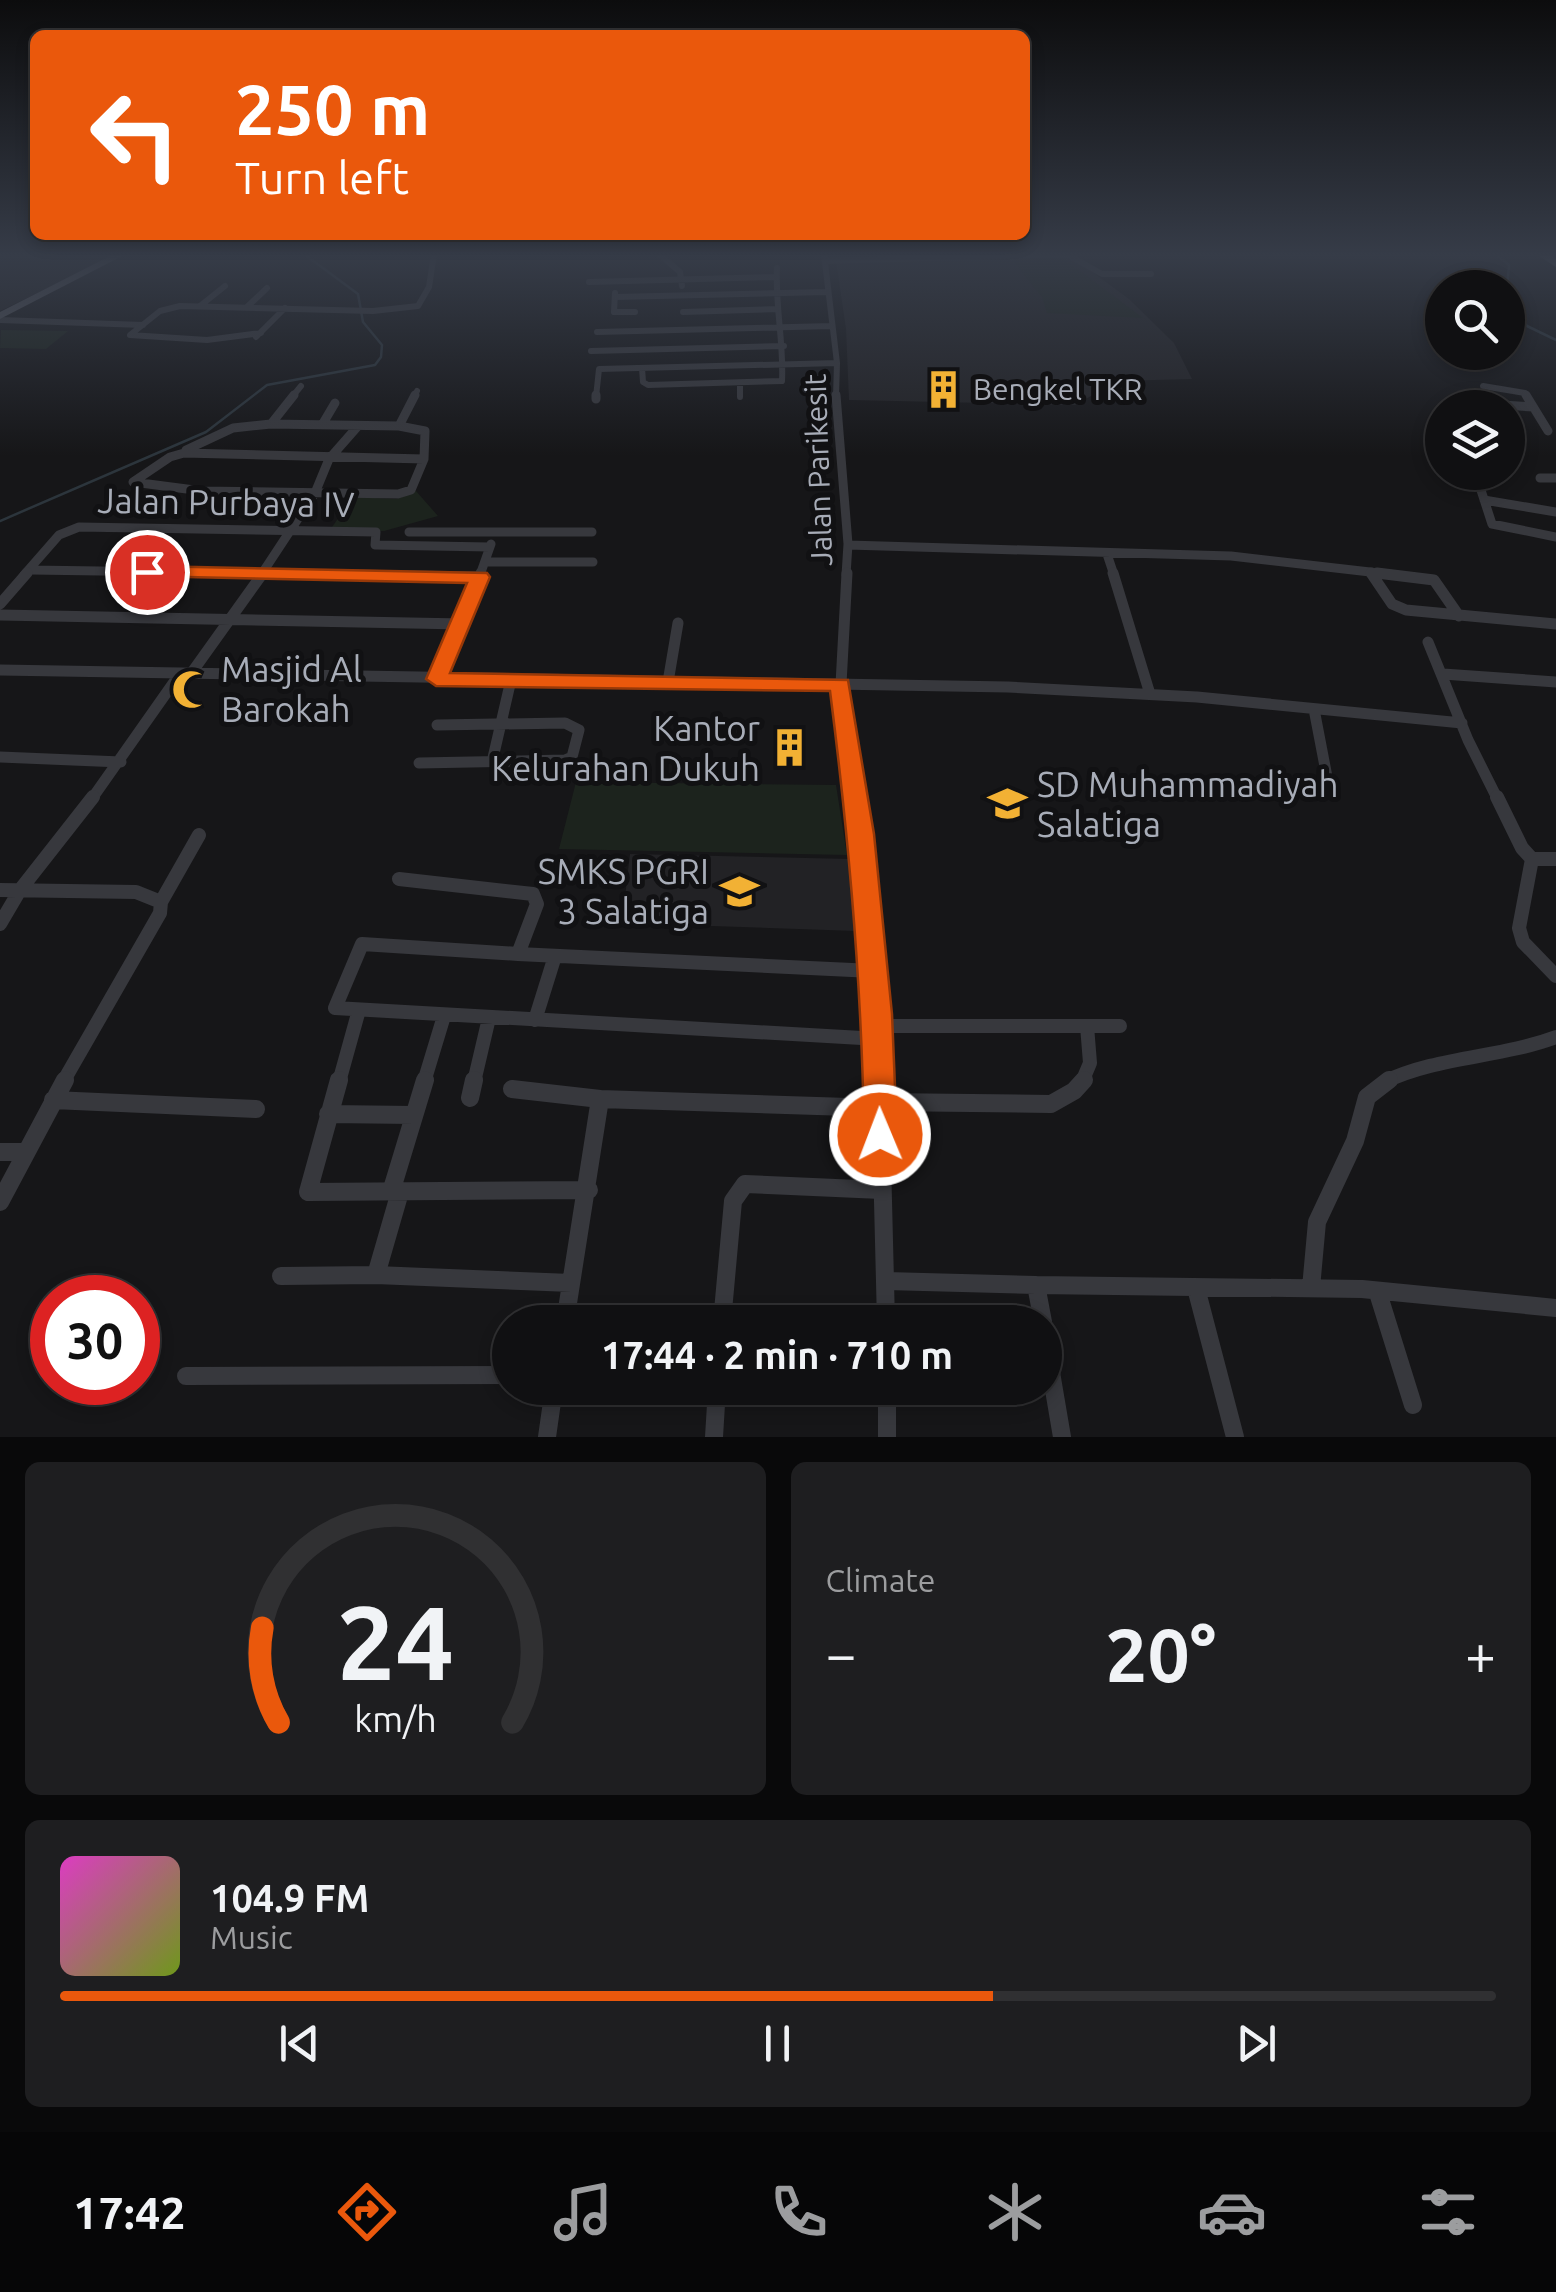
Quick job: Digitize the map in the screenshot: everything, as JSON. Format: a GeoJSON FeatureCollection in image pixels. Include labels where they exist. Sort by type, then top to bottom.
{"type":"FeatureCollection","features":[{"type":"Feature","properties":{"kind":"street"},"geometry":{"type":"LineString","coordinates":[[63,321],[143,325]]}},
{"type":"Feature","properties":{"kind":"street"},"geometry":{"type":"LineString","coordinates":[[149,321],[132,337],[240,344],[273,321]]}},
{"type":"Feature","properties":{"kind":"street"},"geometry":{"type":"LineString","coordinates":[[634,321],[634,331]]}},
{"type":"Feature","properties":{"kind":"street"},"geometry":{"type":"LineString","coordinates":[[681,321],[681,330]]}},
{"type":"Feature","properties":{"kind":"street"},"geometry":{"type":"LineString","coordinates":[[642,368],[644,384],[679,384],[678,390],[740,390],[779,380],[784,346],[781,321]]}},
{"type":"Feature","properties":{"kind":"street","name":"Jalan Parikesit"},"geometry":{"type":"LineString","coordinates":[[831,321],[848,545],[840,684],[861,834],[878,1032],[886,1305]]}},
{"type":"Feature","properties":{"kind":"street"},"geometry":{"type":"LineString","coordinates":[[598,332],[832,326]]}},
{"type":"Feature","properties":{"kind":"street"},"geometry":{"type":"LineString","coordinates":[[710,330],[712,366]]}},
{"type":"Feature","properties":{"kind":"street"},"geometry":{"type":"LineString","coordinates":[[592,351],[784,346]]}},
{"type":"Feature","properties":{"kind":"street"},"geometry":{"type":"LineString","coordinates":[[596,399],[599,369],[837,362]]}},
{"type":"Feature","properties":{"kind":"street"},"geometry":{"type":"LineString","coordinates":[[271,424],[301,386]]}},
{"type":"Feature","properties":{"kind":"street"},"geometry":{"type":"LineString","coordinates":[[1483,386],[1522,392],[1556,442]]}},
{"type":"Feature","properties":{"kind":"street"},"geometry":{"type":"LineString","coordinates":[[399,426],[417,391]]}},
{"type":"Feature","properties":{"kind":"street"},"geometry":{"type":"LineString","coordinates":[[322,424],[336,403]]}},
{"type":"Feature","properties":{"kind":"street"},"geometry":{"type":"LineString","coordinates":[[1525,406],[1533,407]]}},
{"type":"Feature","properties":{"kind":"street"},"geometry":{"type":"LineString","coordinates":[[322,424],[399,426],[425,431],[424,459],[407,493],[202,491],[132,484],[176,454],[233,428],[322,424]]}},
{"type":"Feature","properties":{"kind":"street"},"geometry":{"type":"LineString","coordinates":[[0,924],[20,890],[184,675],[231,621],[315,493],[329,459],[358,426]]}},
{"type":"Feature","properties":{"kind":"street"},"geometry":{"type":"LineString","coordinates":[[176,454],[424,459]]}},
{"type":"Feature","properties":{"kind":"street"},"geometry":{"type":"LineString","coordinates":[[1540,478],[1556,478]]}},
{"type":"Feature","properties":{"kind":"street"},"geometry":{"type":"LineString","coordinates":[[1481,490],[1492,524],[1556,537]]}},
{"type":"Feature","properties":{"kind":"street"},"geometry":{"type":"LineString","coordinates":[[1484,500],[1556,512]]}},
{"type":"Feature","properties":{"kind":"street","name":"Jalan Purbaya IV"},"geometry":{"type":"LineString","coordinates":[[31,570],[59,535],[74,528],[378,532],[375,545],[490,547]]}},
{"type":"Feature","properties":{"kind":"street"},"geometry":{"type":"LineString","coordinates":[[409,532],[592,532]]}},
{"type":"Feature","properties":{"kind":"street"},"geometry":{"type":"LineString","coordinates":[[436,679],[463,624],[496,532]]}},
{"type":"Feature","properties":{"kind":"street"},"geometry":{"type":"LineString","coordinates":[[848,545],[1230,556],[1370,572],[1434,580],[1458,616]]}},
{"type":"Feature","properties":{"kind":"street"},"geometry":{"type":"LineString","coordinates":[[1107,554],[1150,694]]}},
{"type":"Feature","properties":{"kind":"street"},"geometry":{"type":"LineString","coordinates":[[485,562],[593,562]]}},
{"type":"Feature","properties":{"kind":"street"},"geometry":{"type":"LineString","coordinates":[[0,604],[31,570],[480,577]]}},
{"type":"Feature","properties":{"kind":"street"},"geometry":{"type":"LineString","coordinates":[[1370,572],[1398,608],[1556,624]]}},
{"type":"Feature","properties":{"kind":"street"},"geometry":{"type":"LineString","coordinates":[[0,615],[463,624]]}},
{"type":"Feature","properties":{"kind":"street"},"geometry":{"type":"LineString","coordinates":[[668,682],[678,623]]}},
{"type":"Feature","properties":{"kind":"street"},"geometry":{"type":"LineString","coordinates":[[1428,642],[1514,834],[1532,859],[1518,928],[1530,950],[1556,975]]}},
{"type":"Feature","properties":{"kind":"street"},"geometry":{"type":"LineString","coordinates":[[1,671],[840,684],[1150,694],[1462,723]]}},
{"type":"Feature","properties":{"kind":"street"},"geometry":{"type":"LineString","coordinates":[[1444,674],[1556,682]]}},
{"type":"Feature","properties":{"kind":"street"},"geometry":{"type":"LineString","coordinates":[[492,762],[511,680]]}},
{"type":"Feature","properties":{"kind":"street"},"geometry":{"type":"LineString","coordinates":[[1314,709],[1328,782]]}},
{"type":"Feature","properties":{"kind":"street"},"geometry":{"type":"LineString","coordinates":[[419,763],[569,759],[579,730],[565,723],[437,725]]}},
{"type":"Feature","properties":{"kind":"street"},"geometry":{"type":"LineString","coordinates":[[0,756],[121,762]]}},
{"type":"Feature","properties":{"kind":"street"},"geometry":{"type":"LineString","coordinates":[[0,1202],[199,834]]}},
{"type":"Feature","properties":{"kind":"street"},"geometry":{"type":"LineString","coordinates":[[1532,859],[1556,859]]}},
{"type":"Feature","properties":{"kind":"street"},"geometry":{"type":"LineString","coordinates":[[399,879],[533,894],[537,904],[518,954]]}},
{"type":"Feature","properties":{"kind":"street"},"geometry":{"type":"LineString","coordinates":[[0,890],[136,892],[160,902]]}},
{"type":"Feature","properties":{"kind":"street"},"geometry":{"type":"LineString","coordinates":[[873,971],[362,944],[336,1008],[488,1018],[878,1032],[1120,1026]]}},
{"type":"Feature","properties":{"kind":"street"},"geometry":{"type":"LineString","coordinates":[[535,1020],[555,956]]}},
{"type":"Feature","properties":{"kind":"street"},"geometry":{"type":"LineString","coordinates":[[359,1010],[308,1192],[589,1190]]}},
{"type":"Feature","properties":{"kind":"street"},"geometry":{"type":"LineString","coordinates":[[376,1275],[414,1115],[444,1016]]}},
{"type":"Feature","properties":{"kind":"street"},"geometry":{"type":"LineString","coordinates":[[470,1098],[488,1018]]}},
{"type":"Feature","properties":{"kind":"street"},"geometry":{"type":"LineString","coordinates":[[512,1090],[600,1100],[1051,1104],[1074,1093],[1087,1080],[1093,1060],[1086,1026]]}},
{"type":"Feature","properties":{"kind":"street"},"geometry":{"type":"LineString","coordinates":[[1311,1288],[1323,1204],[1346,1162],[1362,1112],[1374,1090],[1429,1066],[1514,1052],[1556,1037]]}},
{"type":"Feature","properties":{"kind":"street"},"geometry":{"type":"LineString","coordinates":[[53,1100],[256,1109]]}},
{"type":"Feature","properties":{"kind":"street"},"geometry":{"type":"LineString","coordinates":[[567,1305],[589,1190],[600,1100]]}},
{"type":"Feature","properties":{"kind":"street"},"geometry":{"type":"LineString","coordinates":[[328,1114],[414,1115]]}},
{"type":"Feature","properties":{"kind":"street"},"geometry":{"type":"LineString","coordinates":[[0,1152],[24,1152]]}},
{"type":"Feature","properties":{"kind":"street"},"geometry":{"type":"LineString","coordinates":[[724,1305],[733,1200],[745,1184],[881,1190]]}},
{"type":"Feature","properties":{"kind":"street"},"geometry":{"type":"LineString","coordinates":[[281,1276],[376,1275],[571,1283]]}},
{"type":"Feature","properties":{"kind":"street"},"geometry":{"type":"LineString","coordinates":[[886,1282],[1311,1288],[1556,1308]]}},
{"type":"Feature","properties":{"kind":"street"},"geometry":{"type":"LineString","coordinates":[[1036,1285],[1040,1305]]}},
{"type":"Feature","properties":{"kind":"street"},"geometry":{"type":"LineString","coordinates":[[1196,1288],[1235,1437]]}},
{"type":"Feature","properties":{"kind":"street"},"geometry":{"type":"LineString","coordinates":[[1378,1293],[1414,1405]]}},
{"type":"Feature","properties":{"kind":"street"},"geometry":{"type":"LineString","coordinates":[[186,1376],[492,1375]]}},
{"type":"Feature","properties":{"kind":"street"},"geometry":{"type":"LineString","coordinates":[[547,1437],[552,1405]]}},
{"type":"Feature","properties":{"kind":"street"},"geometry":{"type":"LineString","coordinates":[[714,1437],[716,1405]]}},
{"type":"Feature","properties":{"kind":"street"},"geometry":{"type":"LineString","coordinates":[[887,1405],[887,1437]]}},
{"type":"Feature","properties":{"kind":"street"},"geometry":{"type":"LineString","coordinates":[[1057,1405],[1062,1437]]}},
{"type":"Feature","properties":{"kind":"shaded area"},"geometry":{"type":"Polygon","coordinates":[[[845,321],[1152,321],[1174,343],[1192,379],[1118,381],[1075,405],[849,400],[845,321]]]}},
{"type":"Feature","properties":{"kind":"shaded area"},"geometry":{"type":"Polygon","coordinates":[[[1,330],[68,331],[46,349],[0,348],[1,330]]]}},
{"type":"Feature","properties":{"kind":"shaded area"},"geometry":{"type":"Polygon","coordinates":[[[416,491],[438,516],[384,531],[330,530],[353,497],[397,499],[416,491]]]}},
{"type":"Feature","properties":{"kind":"shaded area"},"geometry":{"type":"Polygon","coordinates":[[[576,782],[836,785],[847,855],[559,849],[576,782]]]}},
{"type":"Feature","properties":{"kind":"shaded area","name":"SMKS PGRI 3 Salatiga"},"geometry":{"type":"Polygon","coordinates":[[[630,854],[851,859],[856,931],[622,923],[630,854]]]}},
{"type":"Feature","properties":{"kind":"waterway"},"geometry":{"type":"LineString","coordinates":[[0,521],[206,432],[267,385],[375,365],[381,357],[382,345],[363,321]]}},
{"type":"Feature","properties":{"kind":"waterway"},"geometry":{"type":"LineString","coordinates":[[1525,324],[1556,340]]}},
{"type":"Feature","properties":{"kind":"place","name":"Bengkel TKR"},"geometry":{"type":"Point","coordinates":[943,389]}},
{"type":"Feature","properties":{"kind":"place","name":"Masjid Al Barokah"},"geometry":{"type":"Point","coordinates":[191,689]}},
{"type":"Feature","properties":{"kind":"place","name":"Kantor Kelurahan Dukuh"},"geometry":{"type":"Point","coordinates":[790,748]}},
{"type":"Feature","properties":{"kind":"place","name":"SD Muhammadiyah Salatiga"},"geometry":{"type":"Point","coordinates":[1007,804]}},
{"type":"Feature","properties":{"kind":"place","name":"SMKS PGRI 3 Salatiga"},"geometry":{"type":"Point","coordinates":[739,891]}},
{"type":"Feature","properties":{"kind":"route"},"geometry":{"type":"LineString","coordinates":[[147,572],[480,577],[463,624],[436,679],[840,684],[861,834],[878,1014],[880,1135]]}}]}
